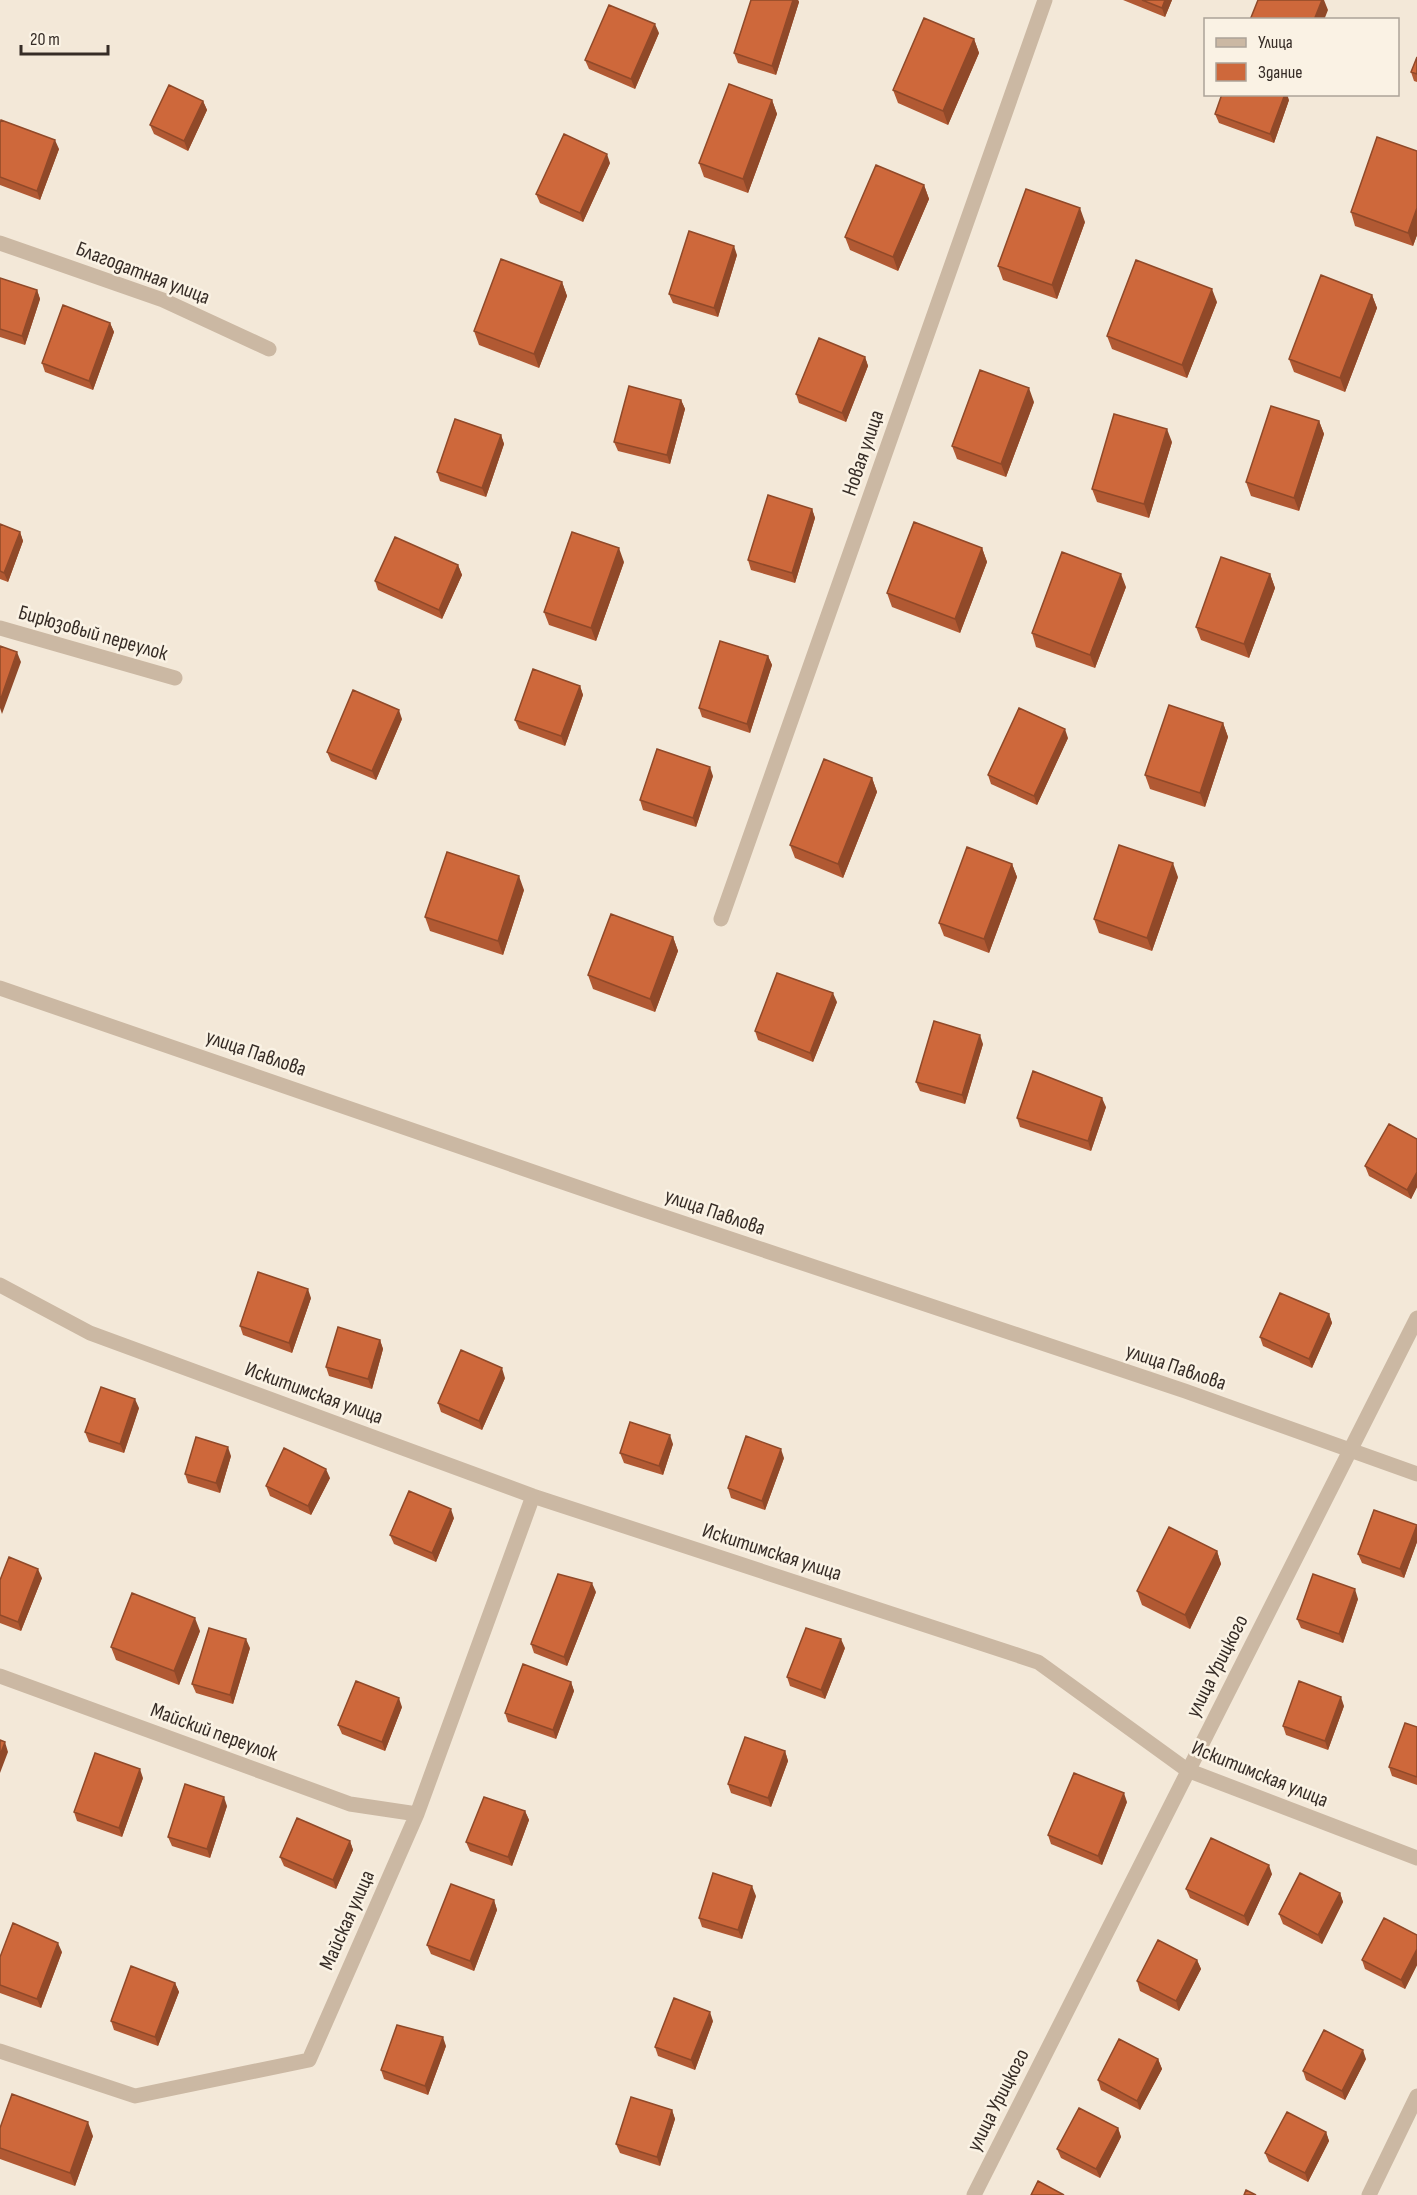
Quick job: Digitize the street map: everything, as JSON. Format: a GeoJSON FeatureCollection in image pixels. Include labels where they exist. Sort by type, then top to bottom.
{"type":"FeatureCollection","features":[{"type":"Feature","properties":{"kind":"street","name":"Новая улица"},"geometry":{"type":"LineString","coordinates":[[721,919],[1045,0]]}},
{"type":"Feature","properties":{"kind":"street","name":"Благодатная улица"},"geometry":{"type":"LineString","coordinates":[[0,243],[163,300],[269,349]]}},
{"type":"Feature","properties":{"kind":"street","name":"Бирюзовый переулок"},"geometry":{"type":"LineString","coordinates":[[0,628],[175,678]]}},
{"type":"Feature","properties":{"kind":"street","name":"улица Павлова"},"geometry":{"type":"LineString","coordinates":[[0,988],[632,1206],[1174,1388],[1417,1474]]}},
{"type":"Feature","properties":{"kind":"street","name":"Искитимская улица"},"geometry":{"type":"LineString","coordinates":[[0,1285],[90,1333],[533,1496],[1038,1662],[1187,1770],[1417,1858]]}},
{"type":"Feature","properties":{"kind":"street","name":"улица Урицкого"},"geometry":{"type":"LineString","coordinates":[[974,2195],[1417,1318]]}},
{"type":"Feature","properties":{"kind":"street","name":"Майская улица"},"geometry":{"type":"LineString","coordinates":[[0,2051],[135,2097],[309,2061],[417,1814],[533,1496]]}},
{"type":"Feature","properties":{"kind":"street","name":"Майский переулок"},"geometry":{"type":"LineString","coordinates":[[0,1676],[350,1804],[417,1814]]}},
{"type":"Feature","properties":{"kind":"street"},"geometry":{"type":"LineString","coordinates":[[1369,2195],[1417,2096]]}},
{"type":"Feature","properties":{"kind":"building"},"geometry":{"type":"Polygon","coordinates":[[[751,0],[793,0],[772,66],[734,53],[751,0]]]}},
{"type":"Feature","properties":{"kind":"building"},"geometry":{"type":"Polygon","coordinates":[[[1142,0],[1165,0],[1162,8],[1142,0]]]}},
{"type":"Feature","properties":{"kind":"building"},"geometry":{"type":"Polygon","coordinates":[[[1258,0],[1322,0],[1315,18],[1251,18],[1258,0]]]}},
{"type":"Feature","properties":{"kind":"building"},"geometry":{"type":"Polygon","coordinates":[[[609,5],[655,24],[631,79],[585,60],[609,5]]]}},
{"type":"Feature","properties":{"kind":"building"},"geometry":{"type":"Polygon","coordinates":[[[924,18],[974,39],[943,111],[893,90],[924,18]]]}},
{"type":"Feature","properties":{"kind":"building"},"geometry":{"type":"Polygon","coordinates":[[[1417,57],[1417,74],[1411,72],[1417,57]]]}},
{"type":"Feature","properties":{"kind":"building"},"geometry":{"type":"Polygon","coordinates":[[[729,84],[772,100],[743,179],[699,163],[729,84]]]}},
{"type":"Feature","properties":{"kind":"building"},"geometry":{"type":"Polygon","coordinates":[[[169,85],[203,101],[184,141],[150,125],[169,85]]]}},
{"type":"Feature","properties":{"kind":"building"},"geometry":{"type":"Polygon","coordinates":[[[1221,96],[1284,96],[1270,134],[1215,114],[1221,96]]]}},
{"type":"Feature","properties":{"kind":"building"},"geometry":{"type":"Polygon","coordinates":[[[1,120],[55,140],[37,191],[0,177],[1,120]]]}},
{"type":"Feature","properties":{"kind":"building"},"geometry":{"type":"Polygon","coordinates":[[[564,134],[607,154],[580,213],[536,194],[564,134]]]}},
{"type":"Feature","properties":{"kind":"building"},"geometry":{"type":"Polygon","coordinates":[[[1377,137],[1417,151],[1417,208],[1408,233],[1351,212],[1377,137]]]}},
{"type":"Feature","properties":{"kind":"building"},"geometry":{"type":"Polygon","coordinates":[[[876,165],[924,185],[893,257],[845,237],[876,165]]]}},
{"type":"Feature","properties":{"kind":"building"},"geometry":{"type":"Polygon","coordinates":[[[1026,189],[1080,208],[1052,285],[998,266],[1026,189]]]}},
{"type":"Feature","properties":{"kind":"building"},"geometry":{"type":"Polygon","coordinates":[[[689,231],[734,246],[714,308],[669,294],[689,231]]]}},
{"type":"Feature","properties":{"kind":"building"},"geometry":{"type":"Polygon","coordinates":[[[501,259],[562,282],[534,354],[474,331],[501,259]]]}},
{"type":"Feature","properties":{"kind":"building"},"geometry":{"type":"Polygon","coordinates":[[[1136,260],[1212,289],[1182,365],[1107,336],[1136,260]]]}},
{"type":"Feature","properties":{"kind":"building"},"geometry":{"type":"Polygon","coordinates":[[[1321,275],[1372,295],[1340,378],[1289,359],[1321,275]]]}},
{"type":"Feature","properties":{"kind":"building"},"geometry":{"type":"Polygon","coordinates":[[[0,278],[37,290],[22,336],[0,329],[0,278]]]}},
{"type":"Feature","properties":{"kind":"building"},"geometry":{"type":"Polygon","coordinates":[[[63,305],[110,323],[89,381],[42,363],[63,305]]]}},
{"type":"Feature","properties":{"kind":"building"},"geometry":{"type":"Polygon","coordinates":[[[819,338],[865,357],[842,413],[796,394],[819,338]]]}},
{"type":"Feature","properties":{"kind":"building"},"geometry":{"type":"Polygon","coordinates":[[[980,370],[1029,388],[1001,464],[952,446],[980,370]]]}},
{"type":"Feature","properties":{"kind":"building"},"geometry":{"type":"Polygon","coordinates":[[[629,386],[681,400],[667,455],[614,442],[629,386]]]}},
{"type":"Feature","properties":{"kind":"building"},"geometry":{"type":"Polygon","coordinates":[[[1271,406],[1319,421],[1294,498],[1246,482],[1271,406]]]}},
{"type":"Feature","properties":{"kind":"building"},"geometry":{"type":"Polygon","coordinates":[[[1114,414],[1167,429],[1144,504],[1092,489],[1114,414]]]}},
{"type":"Feature","properties":{"kind":"building"},"geometry":{"type":"Polygon","coordinates":[[[455,419],[501,435],[482,488],[437,472],[455,419]]]}},
{"type":"Feature","properties":{"kind":"building"},"geometry":{"type":"Polygon","coordinates":[[[768,495],[812,509],[792,573],[748,560],[768,495]]]}},
{"type":"Feature","properties":{"kind":"building"},"geometry":{"type":"Polygon","coordinates":[[[914,522],[982,548],[955,619],[887,593],[914,522]]]}},
{"type":"Feature","properties":{"kind":"building"},"geometry":{"type":"Polygon","coordinates":[[[0,524],[20,532],[4,573],[0,571],[0,524]]]}},
{"type":"Feature","properties":{"kind":"building"},"geometry":{"type":"Polygon","coordinates":[[[572,532],[619,548],[591,628],[544,612],[572,532]]]}},
{"type":"Feature","properties":{"kind":"building"},"geometry":{"type":"Polygon","coordinates":[[[395,537],[458,565],[439,610],[375,581],[395,537]]]}},
{"type":"Feature","properties":{"kind":"building"},"geometry":{"type":"Polygon","coordinates":[[[1062,552],[1121,574],[1090,655],[1032,633],[1062,552]]]}},
{"type":"Feature","properties":{"kind":"building"},"geometry":{"type":"Polygon","coordinates":[[[1221,557],[1270,574],[1244,644],[1196,627],[1221,557]]]}},
{"type":"Feature","properties":{"kind":"building"},"geometry":{"type":"Polygon","coordinates":[[[720,641],[768,656],[747,724],[699,708],[720,641]]]}},
{"type":"Feature","properties":{"kind":"building"},"geometry":{"type":"Polygon","coordinates":[[[0,646],[17,652],[0,701],[0,646]]]}},
{"type":"Feature","properties":{"kind":"building"},"geometry":{"type":"Polygon","coordinates":[[[533,669],[580,686],[561,736],[515,720],[533,669]]]}},
{"type":"Feature","properties":{"kind":"building"},"geometry":{"type":"Polygon","coordinates":[[[353,690],[399,710],[372,771],[327,752],[353,690]]]}},
{"type":"Feature","properties":{"kind":"building"},"geometry":{"type":"Polygon","coordinates":[[[1169,705],[1223,723],[1200,793],[1145,775],[1169,705]]]}},
{"type":"Feature","properties":{"kind":"building"},"geometry":{"type":"Polygon","coordinates":[[[1019,708],[1065,729],[1034,796],[988,775],[1019,708]]]}},
{"type":"Feature","properties":{"kind":"building"},"geometry":{"type":"Polygon","coordinates":[[[657,749],[710,767],[693,818],[640,800],[657,749]]]}},
{"type":"Feature","properties":{"kind":"building"},"geometry":{"type":"Polygon","coordinates":[[[824,759],[872,778],[838,864],[790,845],[824,759]]]}},
{"type":"Feature","properties":{"kind":"building"},"geometry":{"type":"Polygon","coordinates":[[[1119,845],[1173,863],[1147,938],[1094,919],[1119,845]]]}},
{"type":"Feature","properties":{"kind":"building"},"geometry":{"type":"Polygon","coordinates":[[[967,847],[1012,864],[984,939],[939,923],[967,847]]]}},
{"type":"Feature","properties":{"kind":"building"},"geometry":{"type":"Polygon","coordinates":[[[447,852],[519,876],[498,941],[425,917],[447,852]]]}},
{"type":"Feature","properties":{"kind":"building"},"geometry":{"type":"Polygon","coordinates":[[[611,914],[673,937],[650,999],[588,975],[611,914]]]}},
{"type":"Feature","properties":{"kind":"building"},"geometry":{"type":"Polygon","coordinates":[[[777,973],[833,993],[810,1053],[755,1031],[777,973]]]}},
{"type":"Feature","properties":{"kind":"building"},"geometry":{"type":"Polygon","coordinates":[[[934,1021],[980,1035],[962,1095],[916,1082],[934,1021]]]}},
{"type":"Feature","properties":{"kind":"building"},"geometry":{"type":"Polygon","coordinates":[[[1033,1071],[1102,1098],[1088,1141],[1017,1118],[1033,1071]]]}},
{"type":"Feature","properties":{"kind":"building"},"geometry":{"type":"Polygon","coordinates":[[[1389,1124],[1417,1139],[1417,1172],[1407,1190],[1365,1166],[1389,1124]]]}},
{"type":"Feature","properties":{"kind":"building"},"geometry":{"type":"Polygon","coordinates":[[[258,1272],[308,1289],[289,1343],[240,1326],[258,1272]]]}},
{"type":"Feature","properties":{"kind":"building"},"geometry":{"type":"Polygon","coordinates":[[[1280,1293],[1329,1314],[1309,1359],[1260,1337],[1280,1293]]]}},
{"type":"Feature","properties":{"kind":"building"},"geometry":{"type":"Polygon","coordinates":[[[338,1327],[380,1340],[368,1379],[326,1367],[338,1327]]]}},
{"type":"Feature","properties":{"kind":"building"},"geometry":{"type":"Polygon","coordinates":[[[461,1350],[502,1368],[479,1421],[438,1403],[461,1350]]]}},
{"type":"Feature","properties":{"kind":"building"},"geometry":{"type":"Polygon","coordinates":[[[101,1387],[135,1399],[120,1444],[85,1432],[101,1387]]]}},
{"type":"Feature","properties":{"kind":"building"},"geometry":{"type":"Polygon","coordinates":[[[630,1422],[670,1435],[659,1466],[620,1453],[630,1422]]]}},
{"type":"Feature","properties":{"kind":"building"},"geometry":{"type":"Polygon","coordinates":[[[746,1436],[781,1449],[762,1501],[728,1488],[746,1436]]]}},
{"type":"Feature","properties":{"kind":"building"},"geometry":{"type":"Polygon","coordinates":[[[196,1437],[228,1447],[216,1483],[185,1474],[196,1437]]]}},
{"type":"Feature","properties":{"kind":"building"},"geometry":{"type":"Polygon","coordinates":[[[284,1448],[326,1469],[308,1506],[266,1486],[284,1448]]]}},
{"type":"Feature","properties":{"kind":"building"},"geometry":{"type":"Polygon","coordinates":[[[409,1491],[451,1509],[432,1553],[390,1535],[409,1491]]]}},
{"type":"Feature","properties":{"kind":"building"},"geometry":{"type":"Polygon","coordinates":[[[1374,1510],[1417,1525],[1400,1569],[1358,1554],[1374,1510]]]}},
{"type":"Feature","properties":{"kind":"building"},"geometry":{"type":"Polygon","coordinates":[[[1169,1527],[1217,1551],[1185,1615],[1137,1591],[1169,1527]]]}},
{"type":"Feature","properties":{"kind":"building"},"geometry":{"type":"Polygon","coordinates":[[[9,1557],[38,1569],[18,1622],[0,1615],[0,1580],[9,1557]]]}},
{"type":"Feature","properties":{"kind":"building"},"geometry":{"type":"Polygon","coordinates":[[[558,1574],[592,1583],[564,1657],[531,1644],[558,1574]]]}},
{"type":"Feature","properties":{"kind":"building"},"geometry":{"type":"Polygon","coordinates":[[[1313,1574],[1355,1589],[1339,1634],[1297,1619],[1313,1574]]]}},
{"type":"Feature","properties":{"kind":"building"},"geometry":{"type":"Polygon","coordinates":[[[132,1593],[195,1618],[174,1671],[111,1647],[132,1593]]]}},
{"type":"Feature","properties":{"kind":"building"},"geometry":{"type":"Polygon","coordinates":[[[209,1628],[246,1639],[230,1695],[192,1684],[209,1628]]]}},
{"type":"Feature","properties":{"kind":"building"},"geometry":{"type":"Polygon","coordinates":[[[806,1628],[841,1639],[821,1690],[787,1677],[806,1628]]]}},
{"type":"Feature","properties":{"kind":"building"},"geometry":{"type":"Polygon","coordinates":[[[523,1664],[571,1682],[553,1730],[505,1713],[523,1664]]]}},
{"type":"Feature","properties":{"kind":"building"},"geometry":{"type":"Polygon","coordinates":[[[356,1681],[399,1698],[382,1742],[338,1725],[356,1681]]]}},
{"type":"Feature","properties":{"kind":"building"},"geometry":{"type":"Polygon","coordinates":[[[1299,1681],[1341,1697],[1325,1741],[1283,1726],[1299,1681]]]}},
{"type":"Feature","properties":{"kind":"building"},"geometry":{"type":"Polygon","coordinates":[[[1405,1723],[1417,1727],[1417,1777],[1389,1767],[1405,1723]]]}},
{"type":"Feature","properties":{"kind":"building"},"geometry":{"type":"Polygon","coordinates":[[[745,1737],[785,1751],[768,1798],[728,1784],[745,1737]]]}},
{"type":"Feature","properties":{"kind":"building"},"geometry":{"type":"Polygon","coordinates":[[[0,1740],[5,1742],[0,1755],[0,1740]]]}},
{"type":"Feature","properties":{"kind":"building"},"geometry":{"type":"Polygon","coordinates":[[[95,1753],[140,1769],[119,1828],[74,1812],[95,1753]]]}},
{"type":"Feature","properties":{"kind":"building"},"geometry":{"type":"Polygon","coordinates":[[[1074,1773],[1124,1793],[1098,1856],[1048,1835],[1074,1773]]]}},
{"type":"Feature","properties":{"kind":"building"},"geometry":{"type":"Polygon","coordinates":[[[185,1784],[224,1797],[207,1849],[168,1837],[185,1784]]]}},
{"type":"Feature","properties":{"kind":"building"},"geometry":{"type":"Polygon","coordinates":[[[484,1797],[525,1811],[508,1857],[466,1842],[484,1797]]]}},
{"type":"Feature","properties":{"kind":"building"},"geometry":{"type":"Polygon","coordinates":[[[297,1818],[350,1841],[333,1880],[280,1857],[297,1818]]]}},
{"type":"Feature","properties":{"kind":"building"},"geometry":{"type":"Polygon","coordinates":[[[1211,1838],[1269,1865],[1244,1916],[1186,1889],[1211,1838]]]}},
{"type":"Feature","properties":{"kind":"building"},"geometry":{"type":"Polygon","coordinates":[[[713,1873],[752,1886],[738,1930],[699,1918],[713,1873]]]}},
{"type":"Feature","properties":{"kind":"building"},"geometry":{"type":"Polygon","coordinates":[[[1300,1873],[1340,1893],[1318,1935],[1279,1914],[1300,1873]]]}},
{"type":"Feature","properties":{"kind":"building"},"geometry":{"type":"Polygon","coordinates":[[[451,1884],[494,1900],[470,1961],[427,1945],[451,1884]]]}},
{"type":"Feature","properties":{"kind":"building"},"geometry":{"type":"Polygon","coordinates":[[[1384,1918],[1417,1935],[1417,1949],[1401,1980],[1362,1960],[1384,1918]]]}},
{"type":"Feature","properties":{"kind":"building"},"geometry":{"type":"Polygon","coordinates":[[[13,1923],[58,1943],[37,1999],[0,1985],[0,1957],[13,1923]]]}},
{"type":"Feature","properties":{"kind":"building"},"geometry":{"type":"Polygon","coordinates":[[[1158,1940],[1197,1960],[1176,2001],[1137,1981],[1158,1940]]]}},
{"type":"Feature","properties":{"kind":"building"},"geometry":{"type":"Polygon","coordinates":[[[131,1966],[175,1983],[155,2037],[111,2021],[131,1966]]]}},
{"type":"Feature","properties":{"kind":"building"},"geometry":{"type":"Polygon","coordinates":[[[674,1998],[710,2012],[691,2060],[655,2047],[674,1998]]]}},
{"type":"Feature","properties":{"kind":"building"},"geometry":{"type":"Polygon","coordinates":[[[397,2025],[443,2037],[425,2086],[381,2070],[397,2025]]]}},
{"type":"Feature","properties":{"kind":"building"},"geometry":{"type":"Polygon","coordinates":[[[1324,2030],[1363,2050],[1342,2091],[1303,2071],[1324,2030]]]}},
{"type":"Feature","properties":{"kind":"building"},"geometry":{"type":"Polygon","coordinates":[[[1119,2039],[1158,2059],[1137,2101],[1098,2080],[1119,2039]]]}},
{"type":"Feature","properties":{"kind":"building"},"geometry":{"type":"Polygon","coordinates":[[[12,2094],[88,2122],[70,2173],[0,2148],[0,2128],[12,2094]]]}},
{"type":"Feature","properties":{"kind":"building"},"geometry":{"type":"Polygon","coordinates":[[[631,2097],[672,2110],[657,2157],[616,2144],[631,2097]]]}},
{"type":"Feature","properties":{"kind":"building"},"geometry":{"type":"Polygon","coordinates":[[[1079,2108],[1118,2128],[1096,2169],[1057,2149],[1079,2108]]]}},
{"type":"Feature","properties":{"kind":"building"},"geometry":{"type":"Polygon","coordinates":[[[1287,2112],[1326,2132],[1305,2173],[1265,2153],[1287,2112]]]}},
{"type":"Feature","properties":{"kind":"building"},"geometry":{"type":"Polygon","coordinates":[[[1038,2181],[1064,2195],[1031,2195],[1038,2181]]]}},
{"type":"Feature","properties":{"kind":"building"},"geometry":{"type":"Polygon","coordinates":[[[1246,2190],[1256,2195],[1244,2195],[1246,2190]]]}}]}
